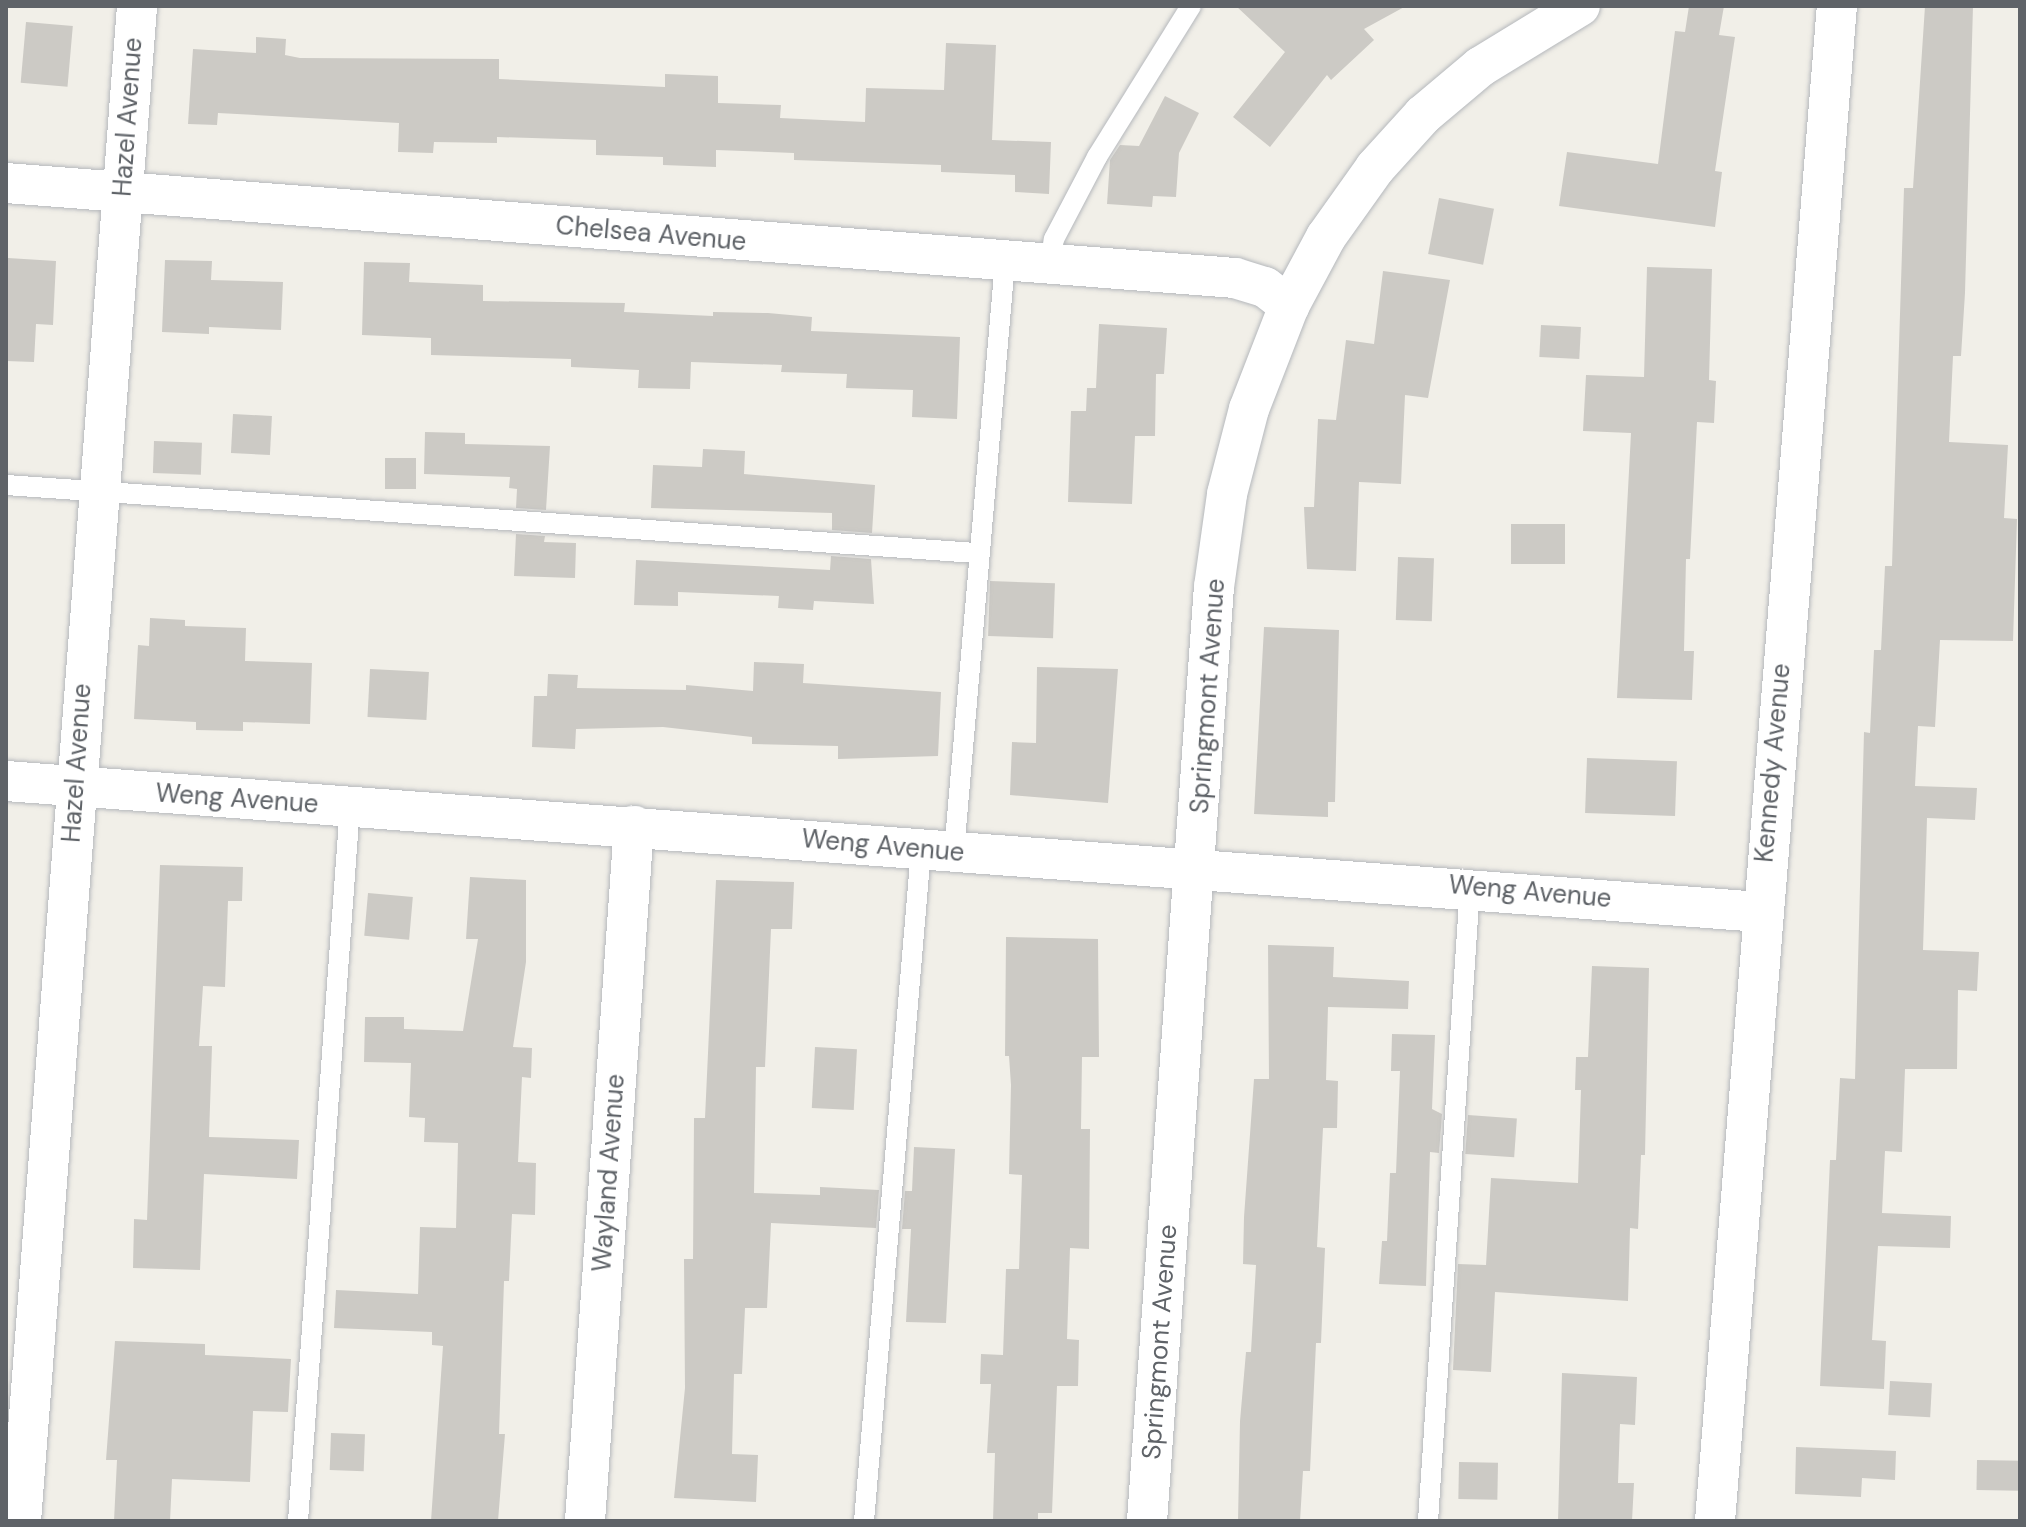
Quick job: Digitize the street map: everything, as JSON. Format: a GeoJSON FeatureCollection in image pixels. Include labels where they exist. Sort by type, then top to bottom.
{"type":"FeatureCollection","features":[{"type":"Feature","properties":{"kind":"street","name":"Hazel Avenue"},"geometry":{"type":"LineString","coordinates":[[21,1521],[137,6]]}},
{"type":"Feature","properties":{"kind":"street","name":"Springmont Avenue"},"geometry":{"type":"LineString","coordinates":[[1147,1521],[1214,587],[1227,494],[1249,409],[1289,306],[1334,225],[1375,168],[1423,115],[1480,67],[1580,6]]}},
{"type":"Feature","properties":{"kind":"street","name":"Kennedy Avenue"},"geometry":{"type":"LineString","coordinates":[[1715,1521],[1761,912],[1837,6]]}},
{"type":"Feature","properties":{"kind":"street","name":"Chelsea Avenue"},"geometry":{"type":"LineString","coordinates":[[6,183],[1235,278],[1265,287],[1289,306]]}},
{"type":"Feature","properties":{"kind":"street","name":"Weng Avenue"},"geometry":{"type":"LineString","coordinates":[[6,781],[75,789],[1470,887],[1761,912]]}},
{"type":"Feature","properties":{"kind":"street","name":"Wayland Avenue"},"geometry":{"type":"LineString","coordinates":[[585,1521],[634,826]]}},
{"type":"Feature","properties":{"kind":"lane"},"geometry":{"type":"LineString","coordinates":[[1050,266],[1054,239],[1097,157],[1191,6]]}},
{"type":"Feature","properties":{"kind":"lane"},"geometry":{"type":"LineString","coordinates":[[864,1521],[937,851],[977,553],[1005,262]]}},
{"type":"Feature","properties":{"kind":"lane"},"geometry":{"type":"LineString","coordinates":[[6,485],[977,553]]}},
{"type":"Feature","properties":{"kind":"lane"},"geometry":{"type":"LineString","coordinates":[[298,1521],[350,806]]}},
{"type":"Feature","properties":{"kind":"lane"},"geometry":{"type":"LineString","coordinates":[[1428,1521],[1470,887]]}},
{"type":"Feature","properties":{"kind":"building"},"geometry":{"type":"Polygon","coordinates":[[[1236,6],[1406,6],[1364,29],[1374,40],[1331,80],[1327,75],[1270,147],[1233,117],[1285,52],[1236,6]]]}},
{"type":"Feature","properties":{"kind":"building"},"geometry":{"type":"Polygon","coordinates":[[[1689,6],[1724,6],[1719,35],[1735,37],[1715,171],[1722,172],[1715,227],[1559,206],[1567,152],[1658,164],[1675,31],[1685,32],[1689,6]]]}},
{"type":"Feature","properties":{"kind":"building"},"geometry":{"type":"Polygon","coordinates":[[[1925,6],[1973,6],[1965,293],[1961,356],[1953,356],[1949,442],[2008,445],[2004,518],[2017,519],[2013,641],[1940,640],[1935,727],[1918,726],[1915,786],[1977,788],[1975,820],[1927,818],[1923,950],[1979,952],[1977,991],[1958,990],[1957,1069],[1905,1069],[1902,1152],[1885,1151],[1882,1213],[1951,1216],[1950,1248],[1878,1246],[1872,1340],[1886,1341],[1884,1389],[1820,1386],[1830,1160],[1836,1160],[1840,1078],[1855,1079],[1864,732],[1870,733],[1874,650],[1881,650],[1885,566],[1892,566],[1904,188],[1913,188],[1925,6]]]}},
{"type":"Feature","properties":{"kind":"building"},"geometry":{"type":"Polygon","coordinates":[[[26,22],[73,26],[68,87],[21,83],[26,22]]]}},
{"type":"Feature","properties":{"kind":"building"},"geometry":{"type":"Polygon","coordinates":[[[256,37],[286,39],[285,55],[300,58],[499,59],[499,79],[665,87],[665,74],[718,76],[718,103],[781,105],[780,118],[865,122],[866,88],[944,90],[946,43],[996,45],[992,140],[1051,142],[1049,194],[1015,192],[1015,175],[941,172],[941,165],[794,160],[794,153],[716,150],[716,167],[663,165],[663,157],[596,155],[596,140],[497,137],[497,143],[434,142],[433,153],[398,152],[399,123],[218,113],[217,125],[188,124],[193,49],[256,53],[256,37]]]}},
{"type":"Feature","properties":{"kind":"building"},"geometry":{"type":"Polygon","coordinates":[[[1165,96],[1199,113],[1179,153],[1176,197],[1153,196],[1152,207],[1107,204],[1110,160],[1120,145],[1139,146],[1165,96]]]}},
{"type":"Feature","properties":{"kind":"building"},"geometry":{"type":"Polygon","coordinates":[[[1439,198],[1494,209],[1483,265],[1428,254],[1439,198]]]}},
{"type":"Feature","properties":{"kind":"building"},"geometry":{"type":"Polygon","coordinates":[[[8,258],[56,261],[53,325],[36,324],[34,362],[6,361],[8,258]]]}},
{"type":"Feature","properties":{"kind":"building"},"geometry":{"type":"Polygon","coordinates":[[[165,260],[212,261],[211,280],[283,282],[281,330],[209,327],[209,334],[162,332],[165,260]]]}},
{"type":"Feature","properties":{"kind":"building"},"geometry":{"type":"Polygon","coordinates":[[[364,262],[410,263],[409,282],[483,285],[483,301],[625,303],[624,312],[713,316],[713,312],[768,313],[812,317],[811,331],[960,337],[957,419],[912,417],[913,390],[846,388],[847,374],[781,372],[782,365],[691,362],[690,389],[638,388],[639,370],[571,367],[571,359],[431,355],[431,338],[362,335],[364,262]]]}},
{"type":"Feature","properties":{"kind":"building"},"geometry":{"type":"Polygon","coordinates":[[[1647,267],[1712,269],[1709,380],[1716,381],[1714,423],[1697,422],[1690,559],[1686,559],[1684,651],[1694,651],[1692,700],[1617,698],[1631,433],[1583,431],[1586,375],[1644,377],[1647,267]]]}},
{"type":"Feature","properties":{"kind":"building"},"geometry":{"type":"Polygon","coordinates":[[[1383,271],[1450,280],[1428,398],[1405,395],[1401,484],[1359,482],[1356,571],[1307,569],[1304,507],[1314,507],[1318,419],[1336,420],[1346,340],[1374,344],[1383,271]]]}},
{"type":"Feature","properties":{"kind":"building"},"geometry":{"type":"Polygon","coordinates":[[[1099,324],[1167,328],[1164,374],[1156,374],[1155,436],[1135,436],[1132,504],[1068,502],[1071,411],[1086,411],[1087,388],[1096,388],[1099,324]]]}},
{"type":"Feature","properties":{"kind":"building"},"geometry":{"type":"Polygon","coordinates":[[[1541,325],[1581,327],[1579,359],[1539,357],[1541,325]]]}},
{"type":"Feature","properties":{"kind":"building"},"geometry":{"type":"Polygon","coordinates":[[[233,414],[272,416],[270,455],[231,453],[233,414]]]}},
{"type":"Feature","properties":{"kind":"building"},"geometry":{"type":"Polygon","coordinates":[[[425,432],[465,433],[465,444],[550,446],[546,510],[516,508],[517,489],[509,488],[510,477],[424,474],[425,432]]]}},
{"type":"Feature","properties":{"kind":"building"},"geometry":{"type":"Polygon","coordinates":[[[154,441],[202,443],[201,475],[153,473],[154,441]]]}},
{"type":"Feature","properties":{"kind":"building"},"geometry":{"type":"Polygon","coordinates":[[[703,449],[745,451],[744,474],[875,485],[872,533],[832,530],[832,513],[651,508],[653,465],[702,467],[703,449]]]}},
{"type":"Feature","properties":{"kind":"building"},"geometry":{"type":"Polygon","coordinates":[[[385,458],[416,458],[416,489],[385,489],[385,458]]]}},
{"type":"Feature","properties":{"kind":"building"},"geometry":{"type":"Polygon","coordinates":[[[1511,524],[1565,524],[1565,564],[1511,564],[1511,524]]]}},
{"type":"Feature","properties":{"kind":"building"},"geometry":{"type":"Polygon","coordinates":[[[516,534],[545,536],[544,542],[576,543],[575,578],[514,576],[516,534]]]}},
{"type":"Feature","properties":{"kind":"building"},"geometry":{"type":"Polygon","coordinates":[[[831,556],[871,559],[874,604],[814,601],[813,610],[778,608],[779,596],[678,592],[678,606],[634,605],[636,560],[830,570],[831,556]]]}},
{"type":"Feature","properties":{"kind":"building"},"geometry":{"type":"Polygon","coordinates":[[[1398,557],[1434,558],[1432,621],[1396,620],[1398,557]]]}},
{"type":"Feature","properties":{"kind":"building"},"geometry":{"type":"Polygon","coordinates":[[[990,581],[1055,583],[1053,638],[988,636],[990,581]]]}},
{"type":"Feature","properties":{"kind":"building"},"geometry":{"type":"Polygon","coordinates":[[[150,618],[185,620],[185,626],[246,628],[245,661],[312,663],[310,724],[243,722],[243,731],[196,730],[196,722],[134,719],[138,645],[149,646],[150,618]]]}},
{"type":"Feature","properties":{"kind":"building"},"geometry":{"type":"Polygon","coordinates":[[[1264,627],[1339,630],[1335,802],[1328,802],[1328,817],[1254,814],[1264,627]]]}},
{"type":"Feature","properties":{"kind":"building"},"geometry":{"type":"Polygon","coordinates":[[[754,662],[804,664],[803,683],[941,692],[938,756],[838,759],[838,746],[752,744],[752,737],[663,727],[576,729],[575,749],[532,747],[534,696],[547,696],[548,674],[578,675],[577,688],[686,690],[686,685],[753,691],[754,662]]]}},
{"type":"Feature","properties":{"kind":"building"},"geometry":{"type":"Polygon","coordinates":[[[1037,667],[1118,669],[1108,803],[1010,795],[1012,742],[1036,743],[1037,667]]]}},
{"type":"Feature","properties":{"kind":"building"},"geometry":{"type":"Polygon","coordinates":[[[370,669],[429,672],[426,720],[367,717],[370,669]]]}},
{"type":"Feature","properties":{"kind":"building"},"geometry":{"type":"Polygon","coordinates":[[[1587,758],[1677,761],[1675,816],[1585,813],[1587,758]]]}},
{"type":"Feature","properties":{"kind":"building"},"geometry":{"type":"Polygon","coordinates":[[[160,865],[243,867],[242,901],[228,901],[225,987],[203,986],[199,1046],[212,1046],[209,1137],[299,1140],[297,1179],[204,1174],[200,1270],[133,1268],[134,1219],[147,1220],[160,865]]]}},
{"type":"Feature","properties":{"kind":"building"},"geometry":{"type":"Polygon","coordinates":[[[470,877],[526,880],[526,962],[513,1047],[532,1048],[531,1078],[522,1077],[518,1162],[536,1163],[535,1215],[512,1214],[509,1281],[504,1281],[499,1434],[505,1434],[498,1521],[431,1521],[443,1346],[432,1345],[432,1332],[334,1328],[336,1290],[418,1294],[420,1227],[456,1228],[458,1143],[424,1142],[425,1118],[409,1117],[411,1063],[364,1062],[365,1017],[404,1017],[404,1029],[463,1031],[478,939],[466,939],[470,877]]]}},
{"type":"Feature","properties":{"kind":"building"},"geometry":{"type":"Polygon","coordinates":[[[716,880],[794,882],[792,929],[771,929],[765,1067],[756,1067],[754,1193],[820,1195],[820,1187],[879,1190],[876,1228],[771,1223],[767,1308],[745,1308],[742,1374],[734,1374],[732,1454],[758,1455],[756,1502],[674,1498],[685,1388],[684,1259],[693,1259],[694,1118],[705,1118],[716,880]]]}},
{"type":"Feature","properties":{"kind":"building"},"geometry":{"type":"Polygon","coordinates":[[[368,893],[413,897],[409,940],[364,936],[368,893]]]}},
{"type":"Feature","properties":{"kind":"building"},"geometry":{"type":"Polygon","coordinates":[[[1006,937],[1098,939],[1099,1057],[1082,1057],[1081,1129],[1090,1129],[1089,1249],[1070,1248],[1067,1339],[1079,1340],[1078,1386],[1057,1386],[1052,1513],[1038,1513],[1038,1521],[993,1521],[995,1453],[987,1453],[991,1384],[980,1384],[981,1354],[1003,1355],[1006,1269],[1019,1269],[1022,1175],[1009,1174],[1011,1085],[1009,1056],[1005,1056],[1006,937]]]}},
{"type":"Feature","properties":{"kind":"building"},"geometry":{"type":"Polygon","coordinates":[[[1268,945],[1334,947],[1333,977],[1409,981],[1408,1009],[1328,1007],[1326,1080],[1338,1081],[1337,1128],[1323,1128],[1317,1247],[1325,1248],[1321,1343],[1316,1343],[1310,1471],[1303,1471],[1300,1521],[1238,1521],[1240,1421],[1246,1352],[1251,1352],[1256,1265],[1243,1264],[1244,1217],[1254,1079],[1269,1079],[1268,945]]]}},
{"type":"Feature","properties":{"kind":"building"},"geometry":{"type":"Polygon","coordinates":[[[1592,966],[1649,968],[1645,1155],[1641,1155],[1638,1229],[1630,1228],[1628,1301],[1495,1292],[1491,1372],[1453,1370],[1458,1264],[1486,1265],[1491,1178],[1578,1183],[1581,1090],[1575,1090],[1576,1057],[1588,1057],[1592,966]]]}},
{"type":"Feature","properties":{"kind":"building"},"geometry":{"type":"Polygon","coordinates":[[[1392,1034],[1435,1035],[1432,1109],[1442,1114],[1439,1153],[1430,1152],[1426,1286],[1379,1284],[1382,1241],[1387,1241],[1390,1173],[1396,1173],[1400,1071],[1391,1071],[1392,1034]]]}},
{"type":"Feature","properties":{"kind":"building"},"geometry":{"type":"Polygon","coordinates":[[[815,1047],[857,1049],[854,1110],[812,1108],[815,1047]]]}},
{"type":"Feature","properties":{"kind":"building"},"geometry":{"type":"Polygon","coordinates":[[[1468,1115],[1517,1118],[1514,1157],[1465,1154],[1468,1115]]]}},
{"type":"Feature","properties":{"kind":"building"},"geometry":{"type":"Polygon","coordinates":[[[914,1147],[955,1149],[946,1323],[906,1322],[911,1229],[902,1229],[905,1191],[912,1191],[914,1147]]]}},
{"type":"Feature","properties":{"kind":"building"},"geometry":{"type":"Polygon","coordinates":[[[115,1341],[205,1344],[205,1355],[291,1359],[288,1412],[253,1411],[250,1482],[172,1479],[170,1521],[114,1521],[117,1460],[106,1460],[115,1341]]]}},
{"type":"Feature","properties":{"kind":"building"},"geometry":{"type":"Polygon","coordinates":[[[1562,1373],[1637,1377],[1635,1425],[1620,1424],[1618,1483],[1634,1483],[1632,1521],[1558,1521],[1562,1373]]]}},
{"type":"Feature","properties":{"kind":"building"},"geometry":{"type":"Polygon","coordinates":[[[1890,1381],[1932,1383],[1930,1417],[1888,1415],[1890,1381]]]}},
{"type":"Feature","properties":{"kind":"building"},"geometry":{"type":"Polygon","coordinates":[[[331,1433],[365,1434],[364,1471],[330,1470],[331,1433]]]}},
{"type":"Feature","properties":{"kind":"building"},"geometry":{"type":"Polygon","coordinates":[[[1796,1447],[1896,1451],[1895,1480],[1862,1478],[1861,1497],[1795,1494],[1796,1447]]]}},
{"type":"Feature","properties":{"kind":"building"},"geometry":{"type":"Polygon","coordinates":[[[1977,1460],[2020,1461],[2019,1491],[1976,1490],[1977,1460]]]}},
{"type":"Feature","properties":{"kind":"building"},"geometry":{"type":"Polygon","coordinates":[[[1459,1462],[1498,1463],[1497,1500],[1458,1499],[1459,1462]]]}}]}
